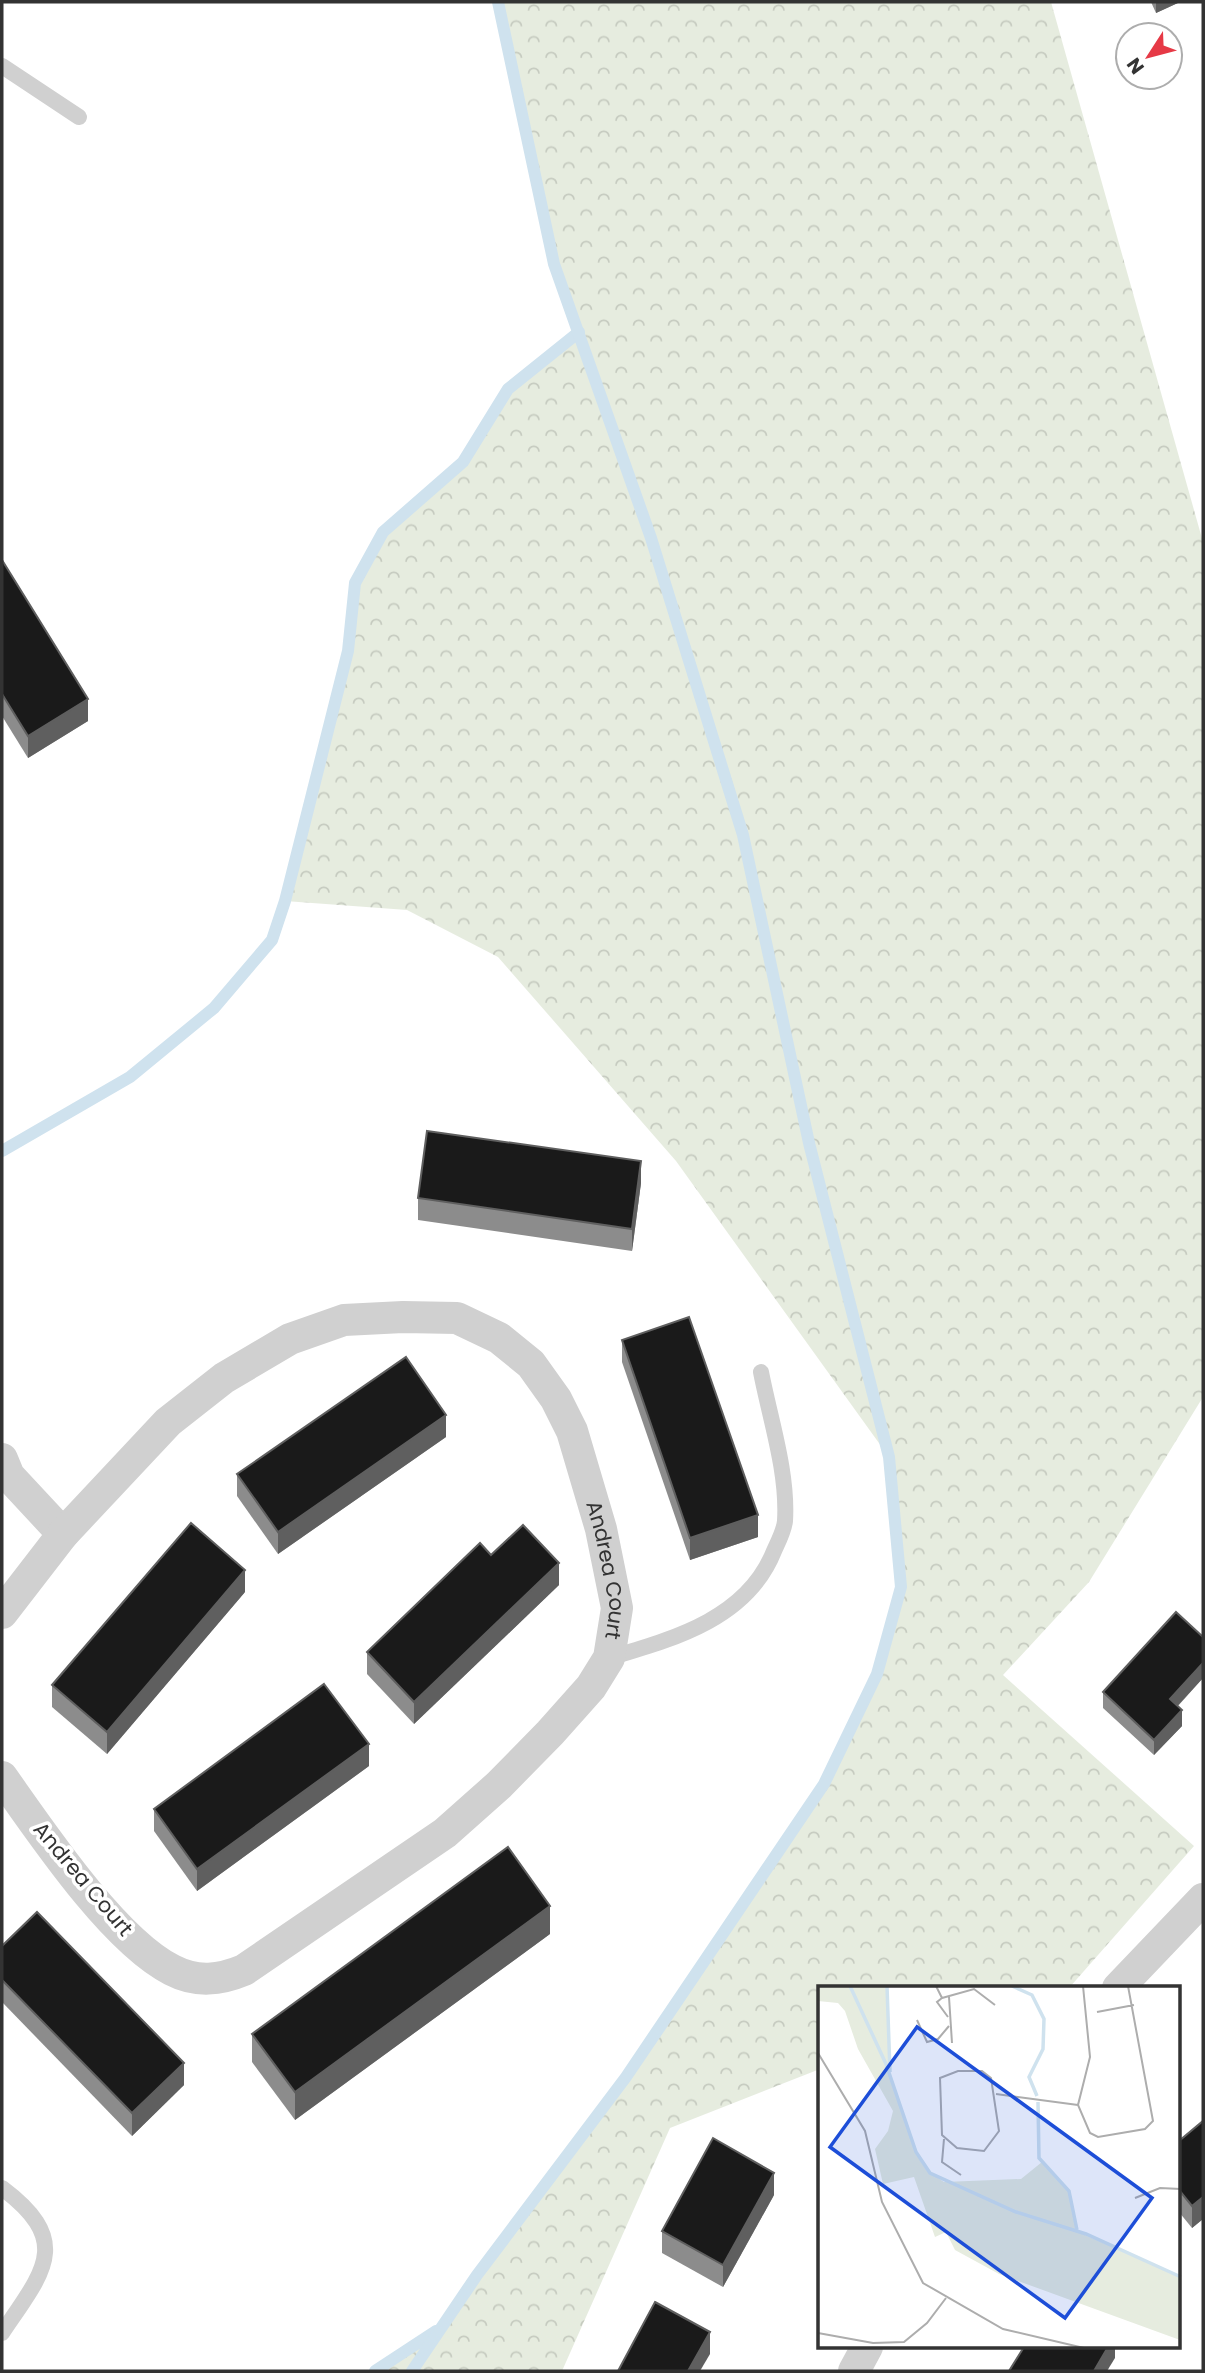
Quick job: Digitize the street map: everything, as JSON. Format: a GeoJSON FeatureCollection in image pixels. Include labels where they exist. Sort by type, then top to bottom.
{"type":"FeatureCollection","features":[{"type":"Feature","properties":{"kind":"street","name":"Andrea Court"},"geometry":{"type":"LineString","coordinates":[[2,1613],[63,1534],[168,1422],[224,1378],[290,1339],[344,1320],[403,1317],[457,1318],[499,1338],[531,1364],[556,1399],[572,1431],[601,1529],[617,1608],[609,1658],[591,1687],[499,1785],[445,1833],[244,1969],[221,1979],[201,1979],[173,1970],[124,1931],[82,1884],[2,1777]]}},
{"type":"Feature","properties":{"kind":"street"},"geometry":{"type":"LineString","coordinates":[[2,1459],[9,1476],[63,1534]]}},
{"type":"Feature","properties":{"kind":"street"},"geometry":{"type":"LineString","coordinates":[[1120,1986],[1203,1899]]}},
{"type":"Feature","properties":{"kind":"street"},"geometry":{"type":"LineString","coordinates":[[854,2371],[866,2348]]}},
{"type":"Feature","properties":{"kind":"lane"},"geometry":{"type":"LineString","coordinates":[[2,66],[79,117]]}},
{"type":"Feature","properties":{"kind":"lane"},"geometry":{"type":"LineString","coordinates":[[609,1658],[664,1642],[709,1623],[741,1599],[768,1566],[785,1523],[782,1479],[761,1372]]}},
{"type":"Feature","properties":{"kind":"lane"},"geometry":{"type":"LineString","coordinates":[[2,2188],[24,2206],[35,2220],[45,2239],[45,2249],[39,2277],[2,2333]]}},
{"type":"Feature","properties":{"kind":"green space"},"geometry":{"type":"Polygon","coordinates":[[[498,2],[1051,2],[1203,542],[1203,1397],[1089,1582],[1003,1675],[1194,1846],[1071,1986],[818,1986],[818,2070],[670,2128],[562,2371],[375,2371],[441,2328],[626,2077],[824,1784],[877,1674],[901,1587],[889,1457],[676,1161],[498,957],[407,910],[285,901],[348,651],[355,583],[383,532],[463,462],[508,389],[579,332],[554,264],[498,2]]]}},
{"type":"Feature","properties":{"kind":"building"},"geometry":{"type":"Polygon","coordinates":[[[2,560],[88,699],[28,736],[2,694],[2,560]]]}},
{"type":"Feature","properties":{"kind":"building"},"geometry":{"type":"Polygon","coordinates":[[[427,1131],[641,1161],[632,1229],[418,1198],[427,1131]]]}},
{"type":"Feature","properties":{"kind":"building"},"geometry":{"type":"Polygon","coordinates":[[[689,1317],[758,1515],[690,1538],[622,1340],[689,1317]]]}},
{"type":"Feature","properties":{"kind":"building"},"geometry":{"type":"Polygon","coordinates":[[[406,1357],[446,1415],[278,1532],[237,1474],[406,1357]]]}},
{"type":"Feature","properties":{"kind":"building"},"geometry":{"type":"Polygon","coordinates":[[[191,1523],[245,1570],[107,1732],[52,1685],[191,1523]]]}},
{"type":"Feature","properties":{"kind":"building"},"geometry":{"type":"Polygon","coordinates":[[[523,1525],[559,1563],[414,1702],[367,1652],[480,1543],[491,1555],[523,1525]]]}},
{"type":"Feature","properties":{"kind":"building"},"geometry":{"type":"Polygon","coordinates":[[[1176,1612],[1203,1637],[1203,1663],[1170,1699],[1182,1710],[1154,1740],[1103,1692],[1176,1612]]]}},
{"type":"Feature","properties":{"kind":"building"},"geometry":{"type":"Polygon","coordinates":[[[324,1684],[369,1744],[197,1869],[154,1809],[324,1684]]]}},
{"type":"Feature","properties":{"kind":"building"},"geometry":{"type":"Polygon","coordinates":[[[508,1847],[550,1906],[295,2092],[252,2034],[508,1847]]]}},
{"type":"Feature","properties":{"kind":"building"},"geometry":{"type":"Polygon","coordinates":[[[37,1912],[184,2063],[132,2113],[2,1980],[2,1946],[37,1912]]]}},
{"type":"Feature","properties":{"kind":"building"},"geometry":{"type":"Polygon","coordinates":[[[1203,2121],[1203,2197],[1192,2206],[1180,2191],[1180,2140],[1203,2121]]]}},
{"type":"Feature","properties":{"kind":"building"},"geometry":{"type":"Polygon","coordinates":[[[713,2138],[774,2173],[723,2265],[662,2231],[713,2138]]]}},
{"type":"Feature","properties":{"kind":"building"},"geometry":{"type":"Polygon","coordinates":[[[655,2302],[710,2332],[688,2371],[618,2371],[655,2302]]]}},
{"type":"Feature","properties":{"kind":"building"},"geometry":{"type":"Polygon","coordinates":[[[1023,2348],[1107,2348],[1094,2371],[1009,2371],[1023,2348]]]}},
{"type":"Feature","properties":{"kind":"waterway"},"geometry":{"type":"LineString","coordinates":[[412,2371],[477,2275],[626,2077],[824,1784],[877,1674],[901,1587],[889,1457],[809,1143],[743,835],[651,538],[554,264],[498,2]]}},
{"type":"Feature","properties":{"kind":"waterway"},"geometry":{"type":"LineString","coordinates":[[2,1151],[130,1077],[214,1008],[272,940],[285,901],[348,651],[355,583],[383,532],[463,462],[508,389],[579,332]]}},
{"type":"Feature","properties":{"kind":"waterway"},"geometry":{"type":"LineString","coordinates":[[375,2371],[436,2331]]}}]}
